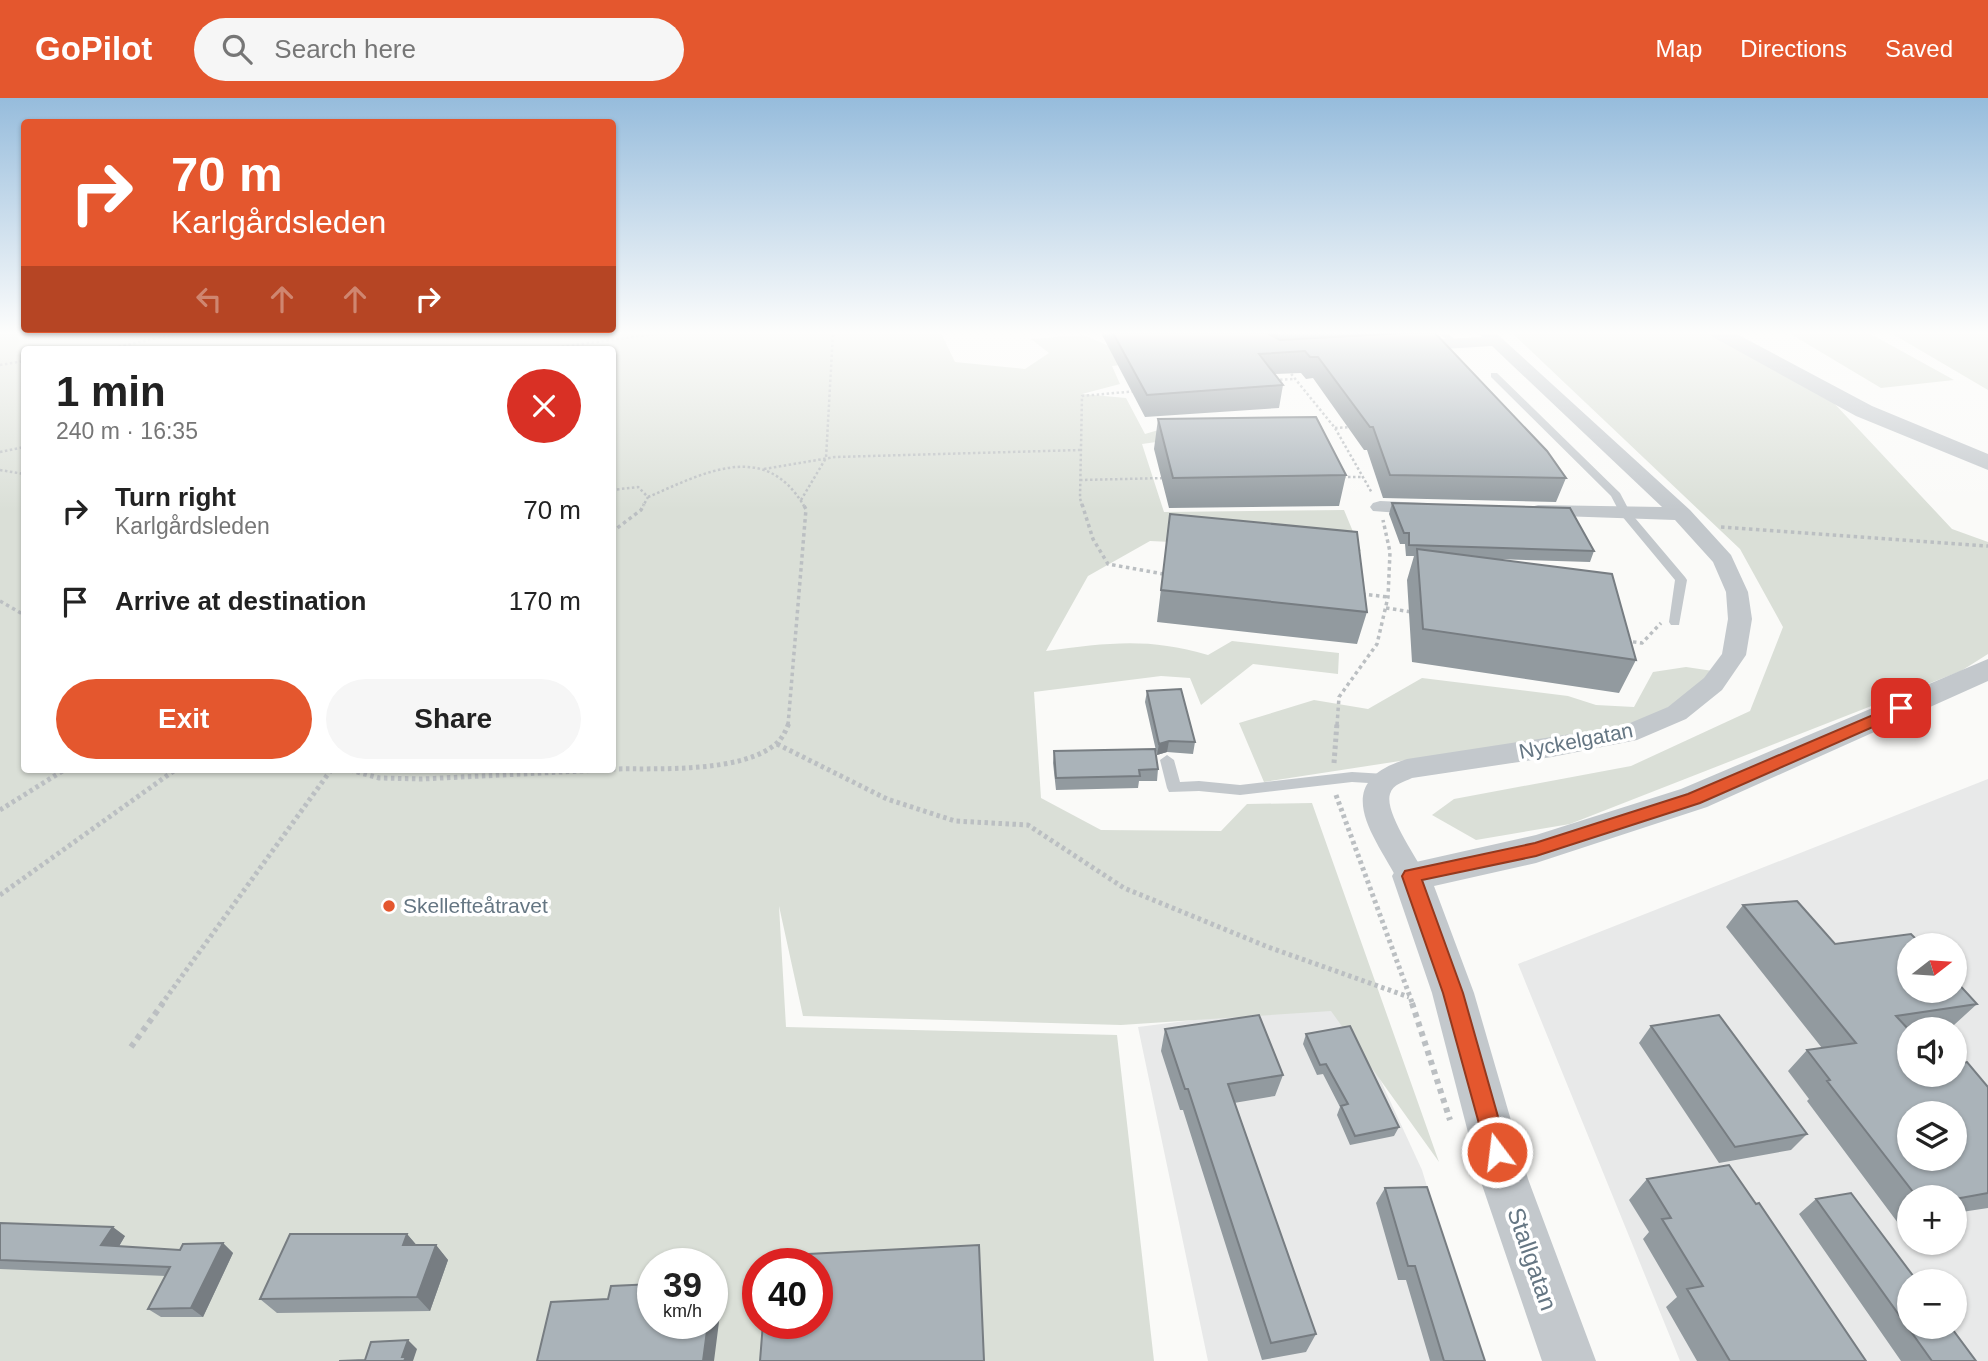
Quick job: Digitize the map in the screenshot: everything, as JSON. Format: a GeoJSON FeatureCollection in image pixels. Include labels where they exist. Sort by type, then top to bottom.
{"type":"FeatureCollection","features":[{"type":"Feature","properties":{"kind":"street","name":"Nyckelgatan"},"geometry":{"type":"LineString","coordinates":[[1385,779],[1407,769],[1628,734],[1677,713],[1713,684],[1734,655],[1740,619],[1737,592],[1723,560],[1689,521],[1550,392]]}},
{"type":"Feature","properties":{"kind":"street"},"geometry":{"type":"LineString","coordinates":[[1829,392],[1864,411],[1988,463]]}},
{"type":"Feature","properties":{"kind":"street"},"geometry":{"type":"LineString","coordinates":[[1380,508],[1448,509]]}},
{"type":"Feature","properties":{"kind":"street"},"geometry":{"type":"LineString","coordinates":[[1516,510],[1625,513],[1689,521]]}},
{"type":"Feature","properties":{"kind":"street"},"geometry":{"type":"LineString","coordinates":[[1385,779],[1376,793],[1375,808],[1411,876],[1536,849],[1694,798],[1988,669]]}},
{"type":"Feature","properties":{"kind":"street","name":"Stallgatan"},"geometry":{"type":"LineString","coordinates":[[1411,876],[1453,993],[1504,1179],[1569,1361]]}},
{"type":"Feature","properties":{"kind":"lane"},"geometry":{"type":"LineString","coordinates":[[1511,392],[1616,495],[1625,513],[1681,580],[1675,622]]}},
{"type":"Feature","properties":{"kind":"lane"},"geometry":{"type":"LineString","coordinates":[[1167,760],[1174,788],[1199,786],[1240,790],[1352,777],[1385,779]]}},
{"type":"Feature","properties":{"kind":"path"},"geometry":{"type":"LineString","coordinates":[[801,501],[826,458],[830,392]]}},
{"type":"Feature","properties":{"kind":"path"},"geometry":{"type":"LineString","coordinates":[[1128,392],[1082,396],[1080,498],[1093,538],[1108,564],[1173,576]]}},
{"type":"Feature","properties":{"kind":"path"},"geometry":{"type":"LineString","coordinates":[[1335,428],[1363,427]]}},
{"type":"Feature","properties":{"kind":"path"},"geometry":{"type":"LineString","coordinates":[[0,452],[21,448]]}},
{"type":"Feature","properties":{"kind":"path"},"geometry":{"type":"LineString","coordinates":[[762,469],[826,458],[1081,450]]}},
{"type":"Feature","properties":{"kind":"path"},"geometry":{"type":"LineString","coordinates":[[616,529],[641,510],[648,497],[691,479],[734,467],[775,472],[794,488],[806,509],[790,722],[777,744],[750,757],[708,765],[616,769]]}},
{"type":"Feature","properties":{"kind":"path"},"geometry":{"type":"LineString","coordinates":[[0,470],[21,474]]}},
{"type":"Feature","properties":{"kind":"path"},"geometry":{"type":"LineString","coordinates":[[1336,477],[1363,477]]}},
{"type":"Feature","properties":{"kind":"path"},"geometry":{"type":"LineString","coordinates":[[1080,480],[1174,478]]}},
{"type":"Feature","properties":{"kind":"path"},"geometry":{"type":"LineString","coordinates":[[616,490],[638,487],[648,497]]}},
{"type":"Feature","properties":{"kind":"path"},"geometry":{"type":"LineString","coordinates":[[1689,521],[1988,547]]}},
{"type":"Feature","properties":{"kind":"path"},"geometry":{"type":"LineString","coordinates":[[1361,594],[1388,597]]}},
{"type":"Feature","properties":{"kind":"path"},"geometry":{"type":"LineString","coordinates":[[0,601],[21,613]]}},
{"type":"Feature","properties":{"kind":"path"},"geometry":{"type":"LineString","coordinates":[[1385,608],[1412,612]]}},
{"type":"Feature","properties":{"kind":"path"},"geometry":{"type":"LineString","coordinates":[[1614,640],[1642,643],[1661,622],[1675,622]]}},
{"type":"Feature","properties":{"kind":"path"},"geometry":{"type":"LineString","coordinates":[[777,744],[887,799],[955,821],[1028,825],[1124,888],[1268,947],[1410,997]]}},
{"type":"Feature","properties":{"kind":"path"},"geometry":{"type":"LineString","coordinates":[[0,810],[59,773]]}},
{"type":"Feature","properties":{"kind":"path"},"geometry":{"type":"LineString","coordinates":[[0,895],[171,773]]}},
{"type":"Feature","properties":{"kind":"path"},"geometry":{"type":"LineString","coordinates":[[131,1047],[329,773]]}},
{"type":"Feature","properties":{"kind":"path"},"geometry":{"type":"LineString","coordinates":[[361,773],[379,778],[422,779],[541,773]]}},
{"type":"Feature","properties":{"kind":"shaded area","name":"Skellefteåtravet"},"geometry":{"type":"Polygon","coordinates":[[[0,392],[21,392],[21,773],[616,773],[616,392],[1090,392],[1082,394],[1126,398],[1145,434],[1182,423],[1192,437],[1142,444],[1164,512],[1344,510],[1361,551],[1150,541],[1088,576],[1046,651],[1127,643],[1166,646],[1208,655],[1232,641],[1339,653],[1338,674],[1253,664],[1201,705],[1190,678],[1161,676],[1034,692],[1041,798],[1101,830],[1221,831],[1247,804],[1312,803],[1439,1162],[1331,1011],[1121,1025],[803,1016],[779,906],[786,1027],[1117,1035],[1154,1361],[0,1361],[0,392]]]}},
{"type":"Feature","properties":{"kind":"shaded area"},"geometry":{"type":"Polygon","coordinates":[[[1574,392],[1815,392],[1833,402],[1952,529],[1988,542],[1988,654],[1961,671],[1570,824],[1476,840],[1432,815],[1454,799],[1631,766],[1750,711],[1783,627],[1740,549],[1574,392]]]}},
{"type":"Feature","properties":{"kind":"shaded area"},"geometry":{"type":"Polygon","coordinates":[[[1686,667],[1713,671],[1688,697],[1627,729],[1264,782],[1239,723],[1314,700],[1368,709],[1422,678],[1568,696],[1596,705],[1634,707],[1653,672],[1686,667]]]}},
{"type":"Feature","properties":{"kind":"shaded area"},"geometry":{"type":"Polygon","coordinates":[[[1988,779],[1988,1361],[1680,1361],[1518,964],[1988,779]]]}},
{"type":"Feature","properties":{"kind":"shaded area"},"geometry":{"type":"Polygon","coordinates":[[[1344,1001],[1422,1170],[1480,1361],[1208,1361],[1138,1027],[1344,1001]]]}},
{"type":"Feature","properties":{"kind":"building"},"geometry":{"type":"Polygon","coordinates":[[[1145,392],[1189,392],[1147,395],[1145,392]]]}},
{"type":"Feature","properties":{"kind":"building"},"geometry":{"type":"Polygon","coordinates":[[[1344,392],[1491,392],[1547,451],[1566,478],[1390,475],[1373,427],[1370,427],[1344,392]]]}},
{"type":"Feature","properties":{"kind":"building"},"geometry":{"type":"Polygon","coordinates":[[[1316,417],[1346,475],[1173,478],[1158,419],[1316,417]]]}},
{"type":"Feature","properties":{"kind":"building"},"geometry":{"type":"Polygon","coordinates":[[[1392,503],[1570,508],[1594,551],[1409,545],[1409,533],[1404,533],[1392,503]]]}},
{"type":"Feature","properties":{"kind":"building"},"geometry":{"type":"Polygon","coordinates":[[[1170,514],[1357,532],[1367,612],[1161,590],[1170,514]]]}},
{"type":"Feature","properties":{"kind":"building"},"geometry":{"type":"Polygon","coordinates":[[[1417,549],[1612,574],[1636,660],[1423,629],[1417,549]]]}},
{"type":"Feature","properties":{"kind":"building"},"geometry":{"type":"Polygon","coordinates":[[[1181,689],[1195,742],[1169,741],[1159,744],[1147,691],[1181,689]]]}},
{"type":"Feature","properties":{"kind":"building"},"geometry":{"type":"Polygon","coordinates":[[[1155,749],[1158,769],[1139,770],[1140,776],[1056,778],[1054,751],[1155,749]]]}},
{"type":"Feature","properties":{"kind":"building"},"geometry":{"type":"Polygon","coordinates":[[[1797,901],[1835,944],[1897,936],[1897,1003],[1967,1003],[1967,993],[1977,1004],[1896,1016],[1897,1087],[1967,1087],[1967,1062],[1988,1087],[1988,1193],[1967,1197],[1967,1185],[1908,1185],[1827,1081],[1830,1080],[1807,1050],[1856,1043],[1743,905],[1797,901]]]}},
{"type":"Feature","properties":{"kind":"building"},"geometry":{"type":"Polygon","coordinates":[[[1259,1015],[1283,1075],[1228,1084],[1316,1334],[1271,1343],[1188,1089],[1185,1089],[1165,1029],[1259,1015]]]}},
{"type":"Feature","properties":{"kind":"building"},"geometry":{"type":"Polygon","coordinates":[[[1719,1015],[1807,1134],[1735,1147],[1651,1026],[1719,1015]]]}},
{"type":"Feature","properties":{"kind":"building"},"geometry":{"type":"Polygon","coordinates":[[[1350,1026],[1399,1127],[1355,1136],[1341,1106],[1348,1104],[1326,1064],[1320,1065],[1306,1034],[1350,1026]]]}},
{"type":"Feature","properties":{"kind":"building"},"geometry":{"type":"Polygon","coordinates":[[[1729,1165],[1756,1204],[1759,1203],[1866,1361],[1730,1361],[1687,1289],[1703,1286],[1662,1219],[1671,1218],[1647,1179],[1729,1165]]]}},
{"type":"Feature","properties":{"kind":"building"},"geometry":{"type":"Polygon","coordinates":[[[1427,1187],[1485,1361],[1444,1361],[1415,1266],[1408,1266],[1385,1188],[1427,1187]]]}},
{"type":"Feature","properties":{"kind":"building"},"geometry":{"type":"Polygon","coordinates":[[[1851,1193],[1908,1269],[1897,1269],[1897,1312],[1816,1199],[1851,1193]]]}},
{"type":"Feature","properties":{"kind":"building"},"geometry":{"type":"Polygon","coordinates":[[[0,1223],[113,1227],[101,1245],[180,1250],[183,1244],[223,1243],[191,1308],[148,1309],[170,1267],[0,1260],[0,1223]]]}},
{"type":"Feature","properties":{"kind":"building"},"geometry":{"type":"Polygon","coordinates":[[[290,1234],[407,1234],[403,1245],[436,1245],[417,1297],[260,1299],[290,1234]]]}},
{"type":"Feature","properties":{"kind":"building"},"geometry":{"type":"Polygon","coordinates":[[[979,1245],[984,1361],[760,1361],[762,1339],[833,1339],[833,1253],[979,1245]]]}},
{"type":"Feature","properties":{"kind":"building"},"geometry":{"type":"Polygon","coordinates":[[[637,1285],[637,1339],[706,1339],[703,1361],[537,1361],[551,1302],[608,1299],[611,1286],[637,1285]]]}},
{"type":"Feature","properties":{"kind":"building"},"geometry":{"type":"Polygon","coordinates":[[[1916,1339],[1960,1339],[1976,1361],[1932,1361],[1916,1339]]]}},
{"type":"Feature","properties":{"kind":"building"},"geometry":{"type":"Polygon","coordinates":[[[408,1340],[402,1357],[406,1357],[404,1361],[339,1361],[365,1360],[371,1342],[408,1340]]]}},
{"type":"Feature","properties":{"kind":"place","name":"Skellefteåtravet"},"geometry":{"type":"Point","coordinates":[389,906]}},
{"type":"Feature","properties":{"kind":"route"},"geometry":{"type":"LineString","coordinates":[[1497,1152],[1453,993],[1411,876],[1536,849],[1694,798],[1901,708]]}}]}
